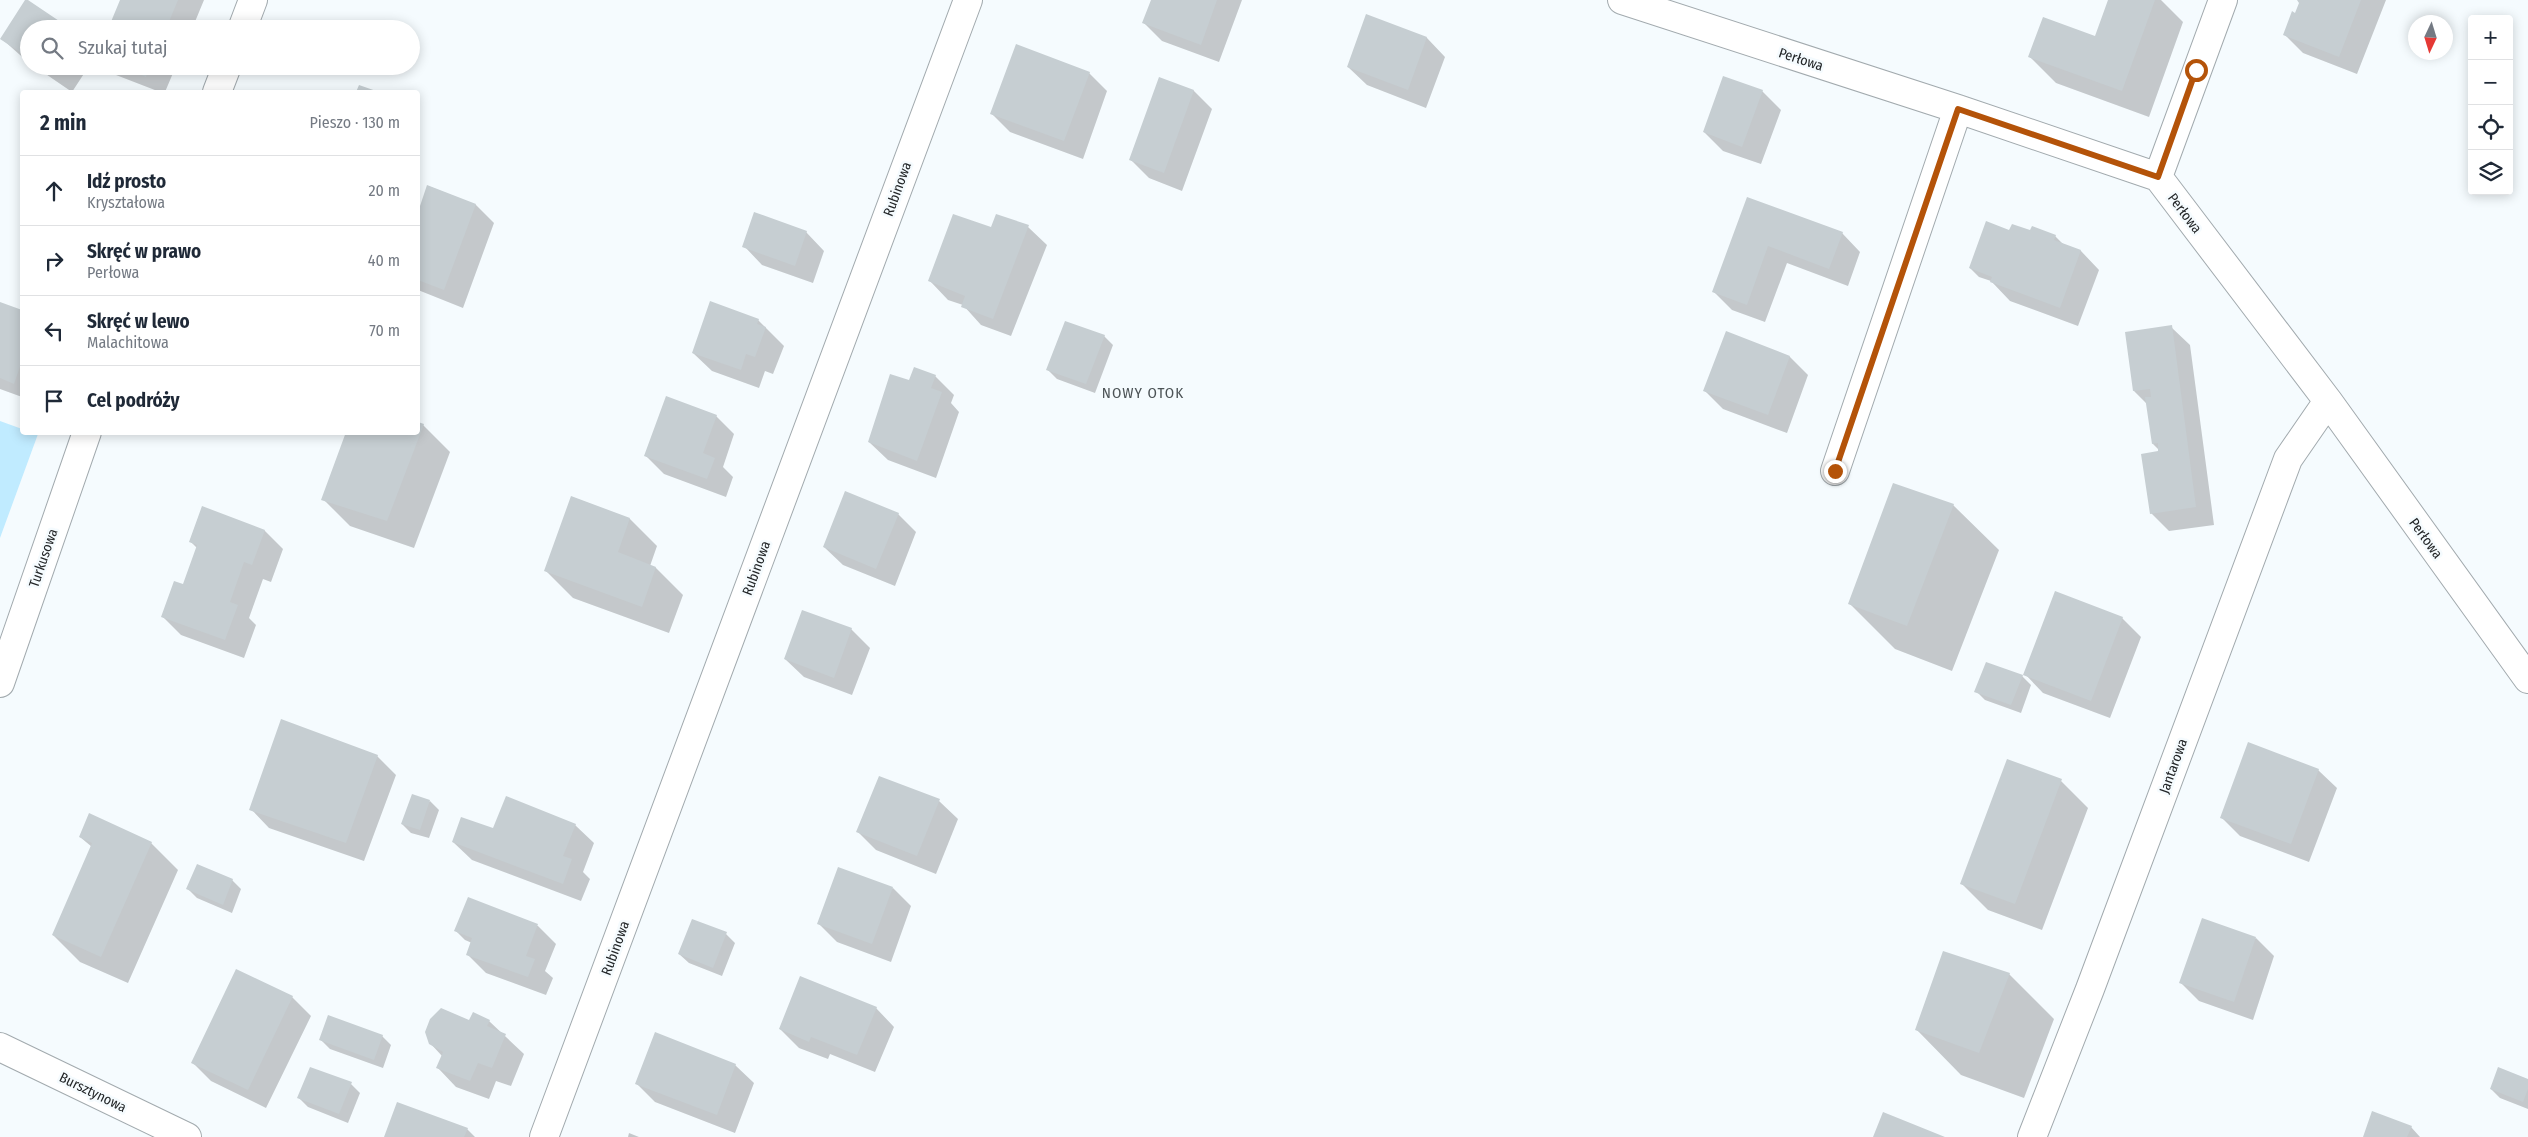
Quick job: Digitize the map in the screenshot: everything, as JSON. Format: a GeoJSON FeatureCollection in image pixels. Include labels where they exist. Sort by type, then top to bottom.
{"type":"FeatureCollection","features":[{"type":"Feature","properties":{"kind":"street"},"geometry":{"type":"LineString","coordinates":[[245,20],[253,0]]}},
{"type":"Feature","properties":{"kind":"street","name":"Rubinowa"},"geometry":{"type":"LineString","coordinates":[[544,1137],[968,0]]}},
{"type":"Feature","properties":{"kind":"street","name":"Perłowa"},"geometry":{"type":"LineString","coordinates":[[1622,0],[1958,109],[2158,177],[2328,401],[2528,679]]}},
{"type":"Feature","properties":{"kind":"street"},"geometry":{"type":"LineString","coordinates":[[2158,177],[2223,0]]}},
{"type":"Feature","properties":{"kind":"street"},"geometry":{"type":"LineString","coordinates":[[218,90],[224,75]]}},
{"type":"Feature","properties":{"kind":"street"},"geometry":{"type":"LineString","coordinates":[[1835,471],[1958,109]]}},
{"type":"Feature","properties":{"kind":"street","name":"Jantarowa"},"geometry":{"type":"LineString","coordinates":[[2032,1137],[2094,979],[2288,459],[2328,401]]}},
{"type":"Feature","properties":{"kind":"street","name":"Turkusowa"},"geometry":{"type":"LineString","coordinates":[[0,683],[86,435]]}},
{"type":"Feature","properties":{"kind":"street","name":"Bursztynowa"},"geometry":{"type":"LineString","coordinates":[[0,1047],[187,1137]]}},
{"type":"Feature","properties":{"kind":"shaded area"},"geometry":{"type":"Polygon","coordinates":[[[0,421],[20,428],[20,435],[38,435],[0,538],[0,421]]]}},
{"type":"Feature","properties":{"kind":"building"},"geometry":{"type":"Polygon","coordinates":[[[25,0],[28,0],[58,20],[20,20],[20,52],[0,39],[25,0]]]}},
{"type":"Feature","properties":{"kind":"building"},"geometry":{"type":"Polygon","coordinates":[[[120,0],[178,0],[170,20],[112,20],[120,0]]]}},
{"type":"Feature","properties":{"kind":"building"},"geometry":{"type":"Polygon","coordinates":[[[1151,0],[1217,0],[1201,45],[1142,23],[1151,0]]]}},
{"type":"Feature","properties":{"kind":"building"},"geometry":{"type":"Polygon","coordinates":[[[2108,0],[2155,0],[2122,91],[2028,57],[2043,17],[2095,36],[2108,0]]]}},
{"type":"Feature","properties":{"kind":"building"},"geometry":{"type":"Polygon","coordinates":[[[2297,0],[2361,0],[2339,57],[2283,35],[2292,11],[2295,13],[2299,3],[2297,0]]]}},
{"type":"Feature","properties":{"kind":"building"},"geometry":{"type":"Polygon","coordinates":[[[1366,14],[1427,37],[1408,90],[1347,67],[1366,14]]]}},
{"type":"Feature","properties":{"kind":"building"},"geometry":{"type":"Polygon","coordinates":[[[1016,44],[1090,72],[1064,141],[990,114],[1016,44]]]}},
{"type":"Feature","properties":{"kind":"building"},"geometry":{"type":"Polygon","coordinates":[[[1723,76],[1763,90],[1742,147],[1703,132],[1723,76]]]}},
{"type":"Feature","properties":{"kind":"building"},"geometry":{"type":"Polygon","coordinates":[[[1159,77],[1194,90],[1164,173],[1129,160],[1159,77]]]}},
{"type":"Feature","properties":{"kind":"building"},"geometry":{"type":"Polygon","coordinates":[[[359,85],[373,90],[357,90],[359,85]]]}},
{"type":"Feature","properties":{"kind":"building"},"geometry":{"type":"Polygon","coordinates":[[[427,185],[476,204],[444,290],[420,281],[420,206],[427,185]]]}},
{"type":"Feature","properties":{"kind":"building"},"geometry":{"type":"Polygon","coordinates":[[[1747,197],[1843,232],[1829,269],[1768,246],[1747,305],[1712,292],[1747,197]]]}},
{"type":"Feature","properties":{"kind":"building"},"geometry":{"type":"Polygon","coordinates":[[[754,212],[807,231],[795,266],[742,247],[754,212]]]}},
{"type":"Feature","properties":{"kind":"building"},"geometry":{"type":"Polygon","coordinates":[[[953,214],[991,227],[996,214],[1029,225],[993,319],[961,307],[965,296],[928,281],[953,214]]]}},
{"type":"Feature","properties":{"kind":"building"},"geometry":{"type":"Polygon","coordinates":[[[1986,221],[2009,230],[2012,224],[2030,230],[2032,226],[2056,235],[2054,240],[2081,250],[2060,308],[1990,282],[1992,277],[1969,268],[1986,221]]]}},
{"type":"Feature","properties":{"kind":"building"},"geometry":{"type":"Polygon","coordinates":[[[710,301],[759,319],[757,324],[766,327],[755,357],[746,354],[741,370],[692,353],[710,301]]]}},
{"type":"Feature","properties":{"kind":"building"},"geometry":{"type":"Polygon","coordinates":[[[0,302],[20,309],[20,367],[14,384],[0,378],[0,302]]]}},
{"type":"Feature","properties":{"kind":"building"},"geometry":{"type":"Polygon","coordinates":[[[1065,321],[1105,335],[1086,384],[1046,370],[1065,321]]]}},
{"type":"Feature","properties":{"kind":"building"},"geometry":{"type":"Polygon","coordinates":[[[2172,325],[2196,507],[2150,514],[2141,454],[2158,451],[2158,443],[2152,444],[2145,397],[2151,397],[2150,389],[2133,391],[2125,332],[2172,325]]]}},
{"type":"Feature","properties":{"kind":"building"},"geometry":{"type":"Polygon","coordinates":[[[1726,331],[1790,356],[1768,415],[1703,391],[1726,331]]]}},
{"type":"Feature","properties":{"kind":"building"},"geometry":{"type":"Polygon","coordinates":[[[914,367],[936,375],[931,388],[942,392],[917,461],[868,442],[890,374],[909,380],[914,367]]]}},
{"type":"Feature","properties":{"kind":"building"},"geometry":{"type":"Polygon","coordinates":[[[666,396],[717,415],[703,453],[715,458],[707,479],[644,456],[666,396]]]}},
{"type":"Feature","properties":{"kind":"building"},"geometry":{"type":"Polygon","coordinates":[[[420,423],[424,424],[420,434],[420,423]]]}},
{"type":"Feature","properties":{"kind":"building"},"geometry":{"type":"Polygon","coordinates":[[[345,435],[420,435],[387,521],[321,500],[345,435]]]}},
{"type":"Feature","properties":{"kind":"building"},"geometry":{"type":"Polygon","coordinates":[[[1893,483],[1954,504],[1907,626],[1848,604],[1893,483]]]}},
{"type":"Feature","properties":{"kind":"building"},"geometry":{"type":"Polygon","coordinates":[[[845,491],[899,513],[876,569],[823,547],[845,491]]]}},
{"type":"Feature","properties":{"kind":"building"},"geometry":{"type":"Polygon","coordinates":[[[571,496],[630,518],[618,552],[656,567],[642,607],[544,571],[571,496]]]}},
{"type":"Feature","properties":{"kind":"building"},"geometry":{"type":"Polygon","coordinates":[[[202,506],[265,530],[252,565],[244,562],[230,602],[238,605],[225,640],[161,617],[174,581],[183,584],[197,545],[189,542],[202,506]]]}},
{"type":"Feature","properties":{"kind":"building"},"geometry":{"type":"Polygon","coordinates":[[[2055,591],[2123,617],[2091,701],[2023,675],[2055,591]]]}},
{"type":"Feature","properties":{"kind":"building"},"geometry":{"type":"Polygon","coordinates":[[[802,610],[852,628],[834,678],[784,659],[802,610]]]}},
{"type":"Feature","properties":{"kind":"building"},"geometry":{"type":"Polygon","coordinates":[[[1986,662],[2023,675],[2011,705],[1974,692],[1986,662]]]}},
{"type":"Feature","properties":{"kind":"building"},"geometry":{"type":"Polygon","coordinates":[[[281,719],[378,755],[346,843],[249,810],[281,719]]]}},
{"type":"Feature","properties":{"kind":"building"},"geometry":{"type":"Polygon","coordinates":[[[2248,742],[2319,769],[2291,844],[2220,818],[2248,742]]]}},
{"type":"Feature","properties":{"kind":"building"},"geometry":{"type":"Polygon","coordinates":[[[2007,759],[2062,779],[2015,904],[1960,884],[2007,759]]]}},
{"type":"Feature","properties":{"kind":"building"},"geometry":{"type":"Polygon","coordinates":[[[879,776],[940,799],[917,856],[856,832],[879,776]]]}},
{"type":"Feature","properties":{"kind":"building"},"geometry":{"type":"Polygon","coordinates":[[[412,794],[430,800],[420,830],[401,824],[412,794]]]}},
{"type":"Feature","properties":{"kind":"building"},"geometry":{"type":"Polygon","coordinates":[[[506,796],[576,824],[563,856],[572,859],[563,884],[452,842],[461,817],[493,828],[506,796]]]}},
{"type":"Feature","properties":{"kind":"building"},"geometry":{"type":"Polygon","coordinates":[[[89,813],[152,842],[101,957],[52,935],[92,843],[79,837],[89,813]]]}},
{"type":"Feature","properties":{"kind":"building"},"geometry":{"type":"Polygon","coordinates":[[[197,864],[233,879],[223,905],[186,889],[197,864]]]}},
{"type":"Feature","properties":{"kind":"building"},"geometry":{"type":"Polygon","coordinates":[[[838,867],[893,887],[872,944],[817,924],[838,867]]]}},
{"type":"Feature","properties":{"kind":"building"},"geometry":{"type":"Polygon","coordinates":[[[468,897],[538,924],[526,956],[535,959],[528,977],[466,955],[472,938],[454,931],[468,897]]]}},
{"type":"Feature","properties":{"kind":"building"},"geometry":{"type":"Polygon","coordinates":[[[2202,918],[2256,937],[2234,1002],[2179,983],[2202,918]]]}},
{"type":"Feature","properties":{"kind":"building"},"geometry":{"type":"Polygon","coordinates":[[[692,919],[727,932],[713,968],[678,954],[692,919]]]}},
{"type":"Feature","properties":{"kind":"building"},"geometry":{"type":"Polygon","coordinates":[[[1943,951],[2010,973],[1979,1053],[1915,1030],[1943,951]]]}},
{"type":"Feature","properties":{"kind":"building"},"geometry":{"type":"Polygon","coordinates":[[[236,969],[293,996],[248,1090],[191,1063],[236,969]]]}},
{"type":"Feature","properties":{"kind":"building"},"geometry":{"type":"Polygon","coordinates":[[[800,976],[877,1007],[857,1055],[811,1037],[809,1042],[779,1029],[800,976]]]}},
{"type":"Feature","properties":{"kind":"building"},"geometry":{"type":"Polygon","coordinates":[[[441,1008],[469,1020],[473,1012],[490,1020],[487,1026],[506,1034],[492,1068],[478,1063],[470,1081],[436,1068],[443,1052],[429,1044],[425,1032],[430,1019],[441,1008]]]}},
{"type":"Feature","properties":{"kind":"building"},"geometry":{"type":"Polygon","coordinates":[[[328,1015],[383,1035],[374,1060],[319,1040],[328,1015]]]}},
{"type":"Feature","properties":{"kind":"building"},"geometry":{"type":"Polygon","coordinates":[[[655,1032],[736,1064],[717,1115],[635,1084],[655,1032]]]}},
{"type":"Feature","properties":{"kind":"building"},"geometry":{"type":"Polygon","coordinates":[[[310,1067],[352,1082],[339,1114],[297,1098],[310,1067]]]}},
{"type":"Feature","properties":{"kind":"building"},"geometry":{"type":"Polygon","coordinates":[[[2498,1067],[2528,1079],[2528,1089],[2523,1102],[2490,1089],[2498,1067]]]}},
{"type":"Feature","properties":{"kind":"building"},"geometry":{"type":"Polygon","coordinates":[[[397,1102],[468,1128],[464,1137],[384,1137],[397,1102]]]}},
{"type":"Feature","properties":{"kind":"building"},"geometry":{"type":"Polygon","coordinates":[[[2372,1111],[2412,1126],[2407,1137],[2363,1137],[2372,1111]]]}},
{"type":"Feature","properties":{"kind":"building"},"geometry":{"type":"Polygon","coordinates":[[[1883,1112],[1945,1137],[1873,1137],[1883,1112]]]}},
{"type":"Feature","properties":{"kind":"district","name":"NOWY OTOK"},"geometry":{"type":"Point","coordinates":[1143,393]}},
{"type":"Feature","properties":{"kind":"route"},"geometry":{"type":"LineString","coordinates":[[1835,471],[1958,109],[2158,177],[2196,70]]}}]}
